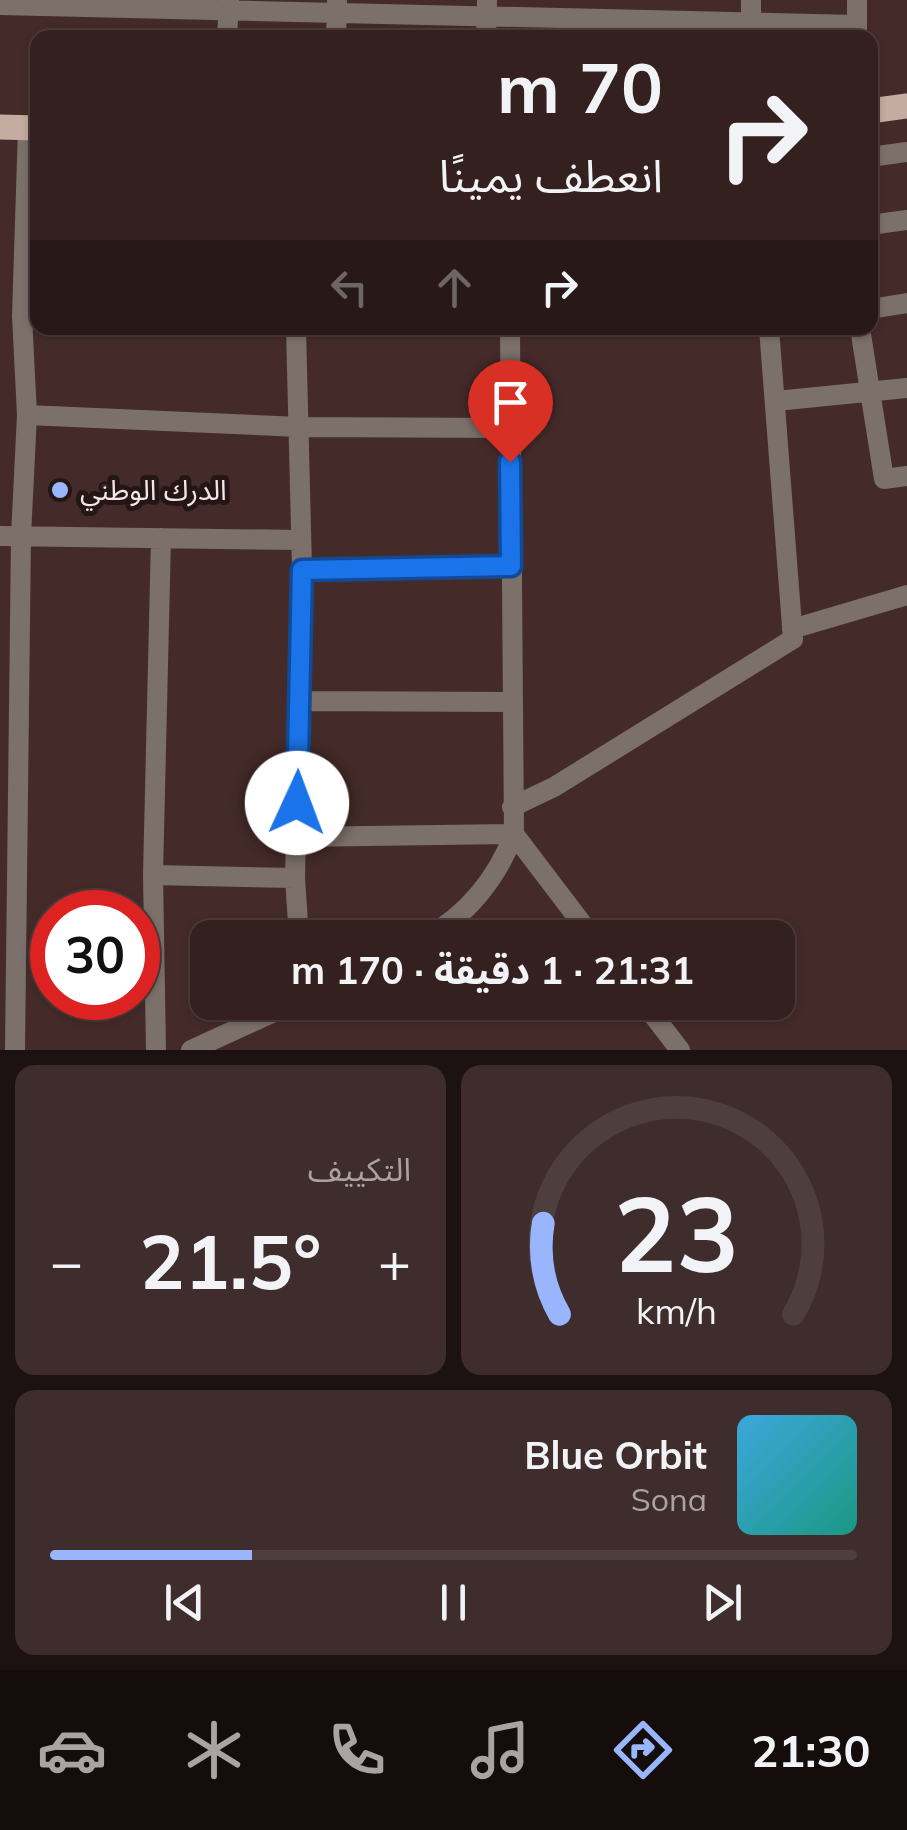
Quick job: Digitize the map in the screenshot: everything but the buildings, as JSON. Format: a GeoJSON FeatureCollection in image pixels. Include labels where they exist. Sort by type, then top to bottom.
{"type":"FeatureCollection","features":[{"type":"Feature","properties":{"kind":"main road"},"geometry":{"type":"LineString","coordinates":[[878,110],[907,106]]}},
{"type":"Feature","properties":{"kind":"main road"},"geometry":{"type":"LineString","coordinates":[[0,128],[30,128]]}},
{"type":"Feature","properties":{"kind":"street"},"geometry":{"type":"LineString","coordinates":[[638,23],[639,0]]}},
{"type":"Feature","properties":{"kind":"street"},"geometry":{"type":"LineString","coordinates":[[0,6],[337,7],[486,19],[751,30],[752,0]]}},
{"type":"Feature","properties":{"kind":"street"},"geometry":{"type":"LineString","coordinates":[[857,0],[857,30]]}},
{"type":"Feature","properties":{"kind":"street"},"geometry":{"type":"LineString","coordinates":[[878,155],[907,152]]}},
{"type":"Feature","properties":{"kind":"street"},"geometry":{"type":"LineString","coordinates":[[878,225],[907,220]]}},
{"type":"Feature","properties":{"kind":"street"},"geometry":{"type":"LineString","coordinates":[[878,308],[907,303]]}},
{"type":"Feature","properties":{"kind":"street"},"geometry":{"type":"LineString","coordinates":[[14,1050],[11,536],[27,415],[30,316]]}},
{"type":"Feature","properties":{"kind":"street"},"geometry":{"type":"LineString","coordinates":[[296,335],[302,570],[295,878],[298,920]]}},
{"type":"Feature","properties":{"kind":"street"},"geometry":{"type":"LineString","coordinates":[[454,920],[500,870],[514,834],[510,335]]}},
{"type":"Feature","properties":{"kind":"street"},"geometry":{"type":"LineString","coordinates":[[512,807],[554,787],[793,639],[770,335]]}},
{"type":"Feature","properties":{"kind":"street"},"geometry":{"type":"LineString","coordinates":[[861,335],[884,479],[907,476]]}},
{"type":"Feature","properties":{"kind":"street"},"geometry":{"type":"LineString","coordinates":[[776,401],[907,388]]}},
{"type":"Feature","properties":{"kind":"street"},"geometry":{"type":"LineString","coordinates":[[27,415],[298,427],[510,428]]}},
{"type":"Feature","properties":{"kind":"street"},"geometry":{"type":"LineString","coordinates":[[11,536],[301,540]]}},
{"type":"Feature","properties":{"kind":"street"},"geometry":{"type":"LineString","coordinates":[[156,1050],[153,875],[161,538]]}},
{"type":"Feature","properties":{"kind":"street"},"geometry":{"type":"LineString","coordinates":[[302,570],[511,566]]}},
{"type":"Feature","properties":{"kind":"street"},"geometry":{"type":"LineString","coordinates":[[792,629],[907,595]]}},
{"type":"Feature","properties":{"kind":"street"},"geometry":{"type":"LineString","coordinates":[[302,701],[512,702]]}},
{"type":"Feature","properties":{"kind":"street"},"geometry":{"type":"LineString","coordinates":[[296,837],[514,834]]}},
{"type":"Feature","properties":{"kind":"street"},"geometry":{"type":"LineString","coordinates":[[514,834],[579,920]]}},
{"type":"Feature","properties":{"kind":"street"},"geometry":{"type":"LineString","coordinates":[[153,875],[295,878]]}},
{"type":"Feature","properties":{"kind":"street"},"geometry":{"type":"LineString","coordinates":[[191,1050],[257,1020]]}},
{"type":"Feature","properties":{"kind":"street"},"geometry":{"type":"LineString","coordinates":[[657,1020],[680,1050]]}},
{"type":"Feature","properties":{"kind":"place","name":"الدرك الوطني"},"geometry":{"type":"Point","coordinates":[60,490]}},
{"type":"Feature","properties":{"kind":"route"},"geometry":{"type":"LineString","coordinates":[[297,803],[302,570],[511,566],[510,462]]}}]}
